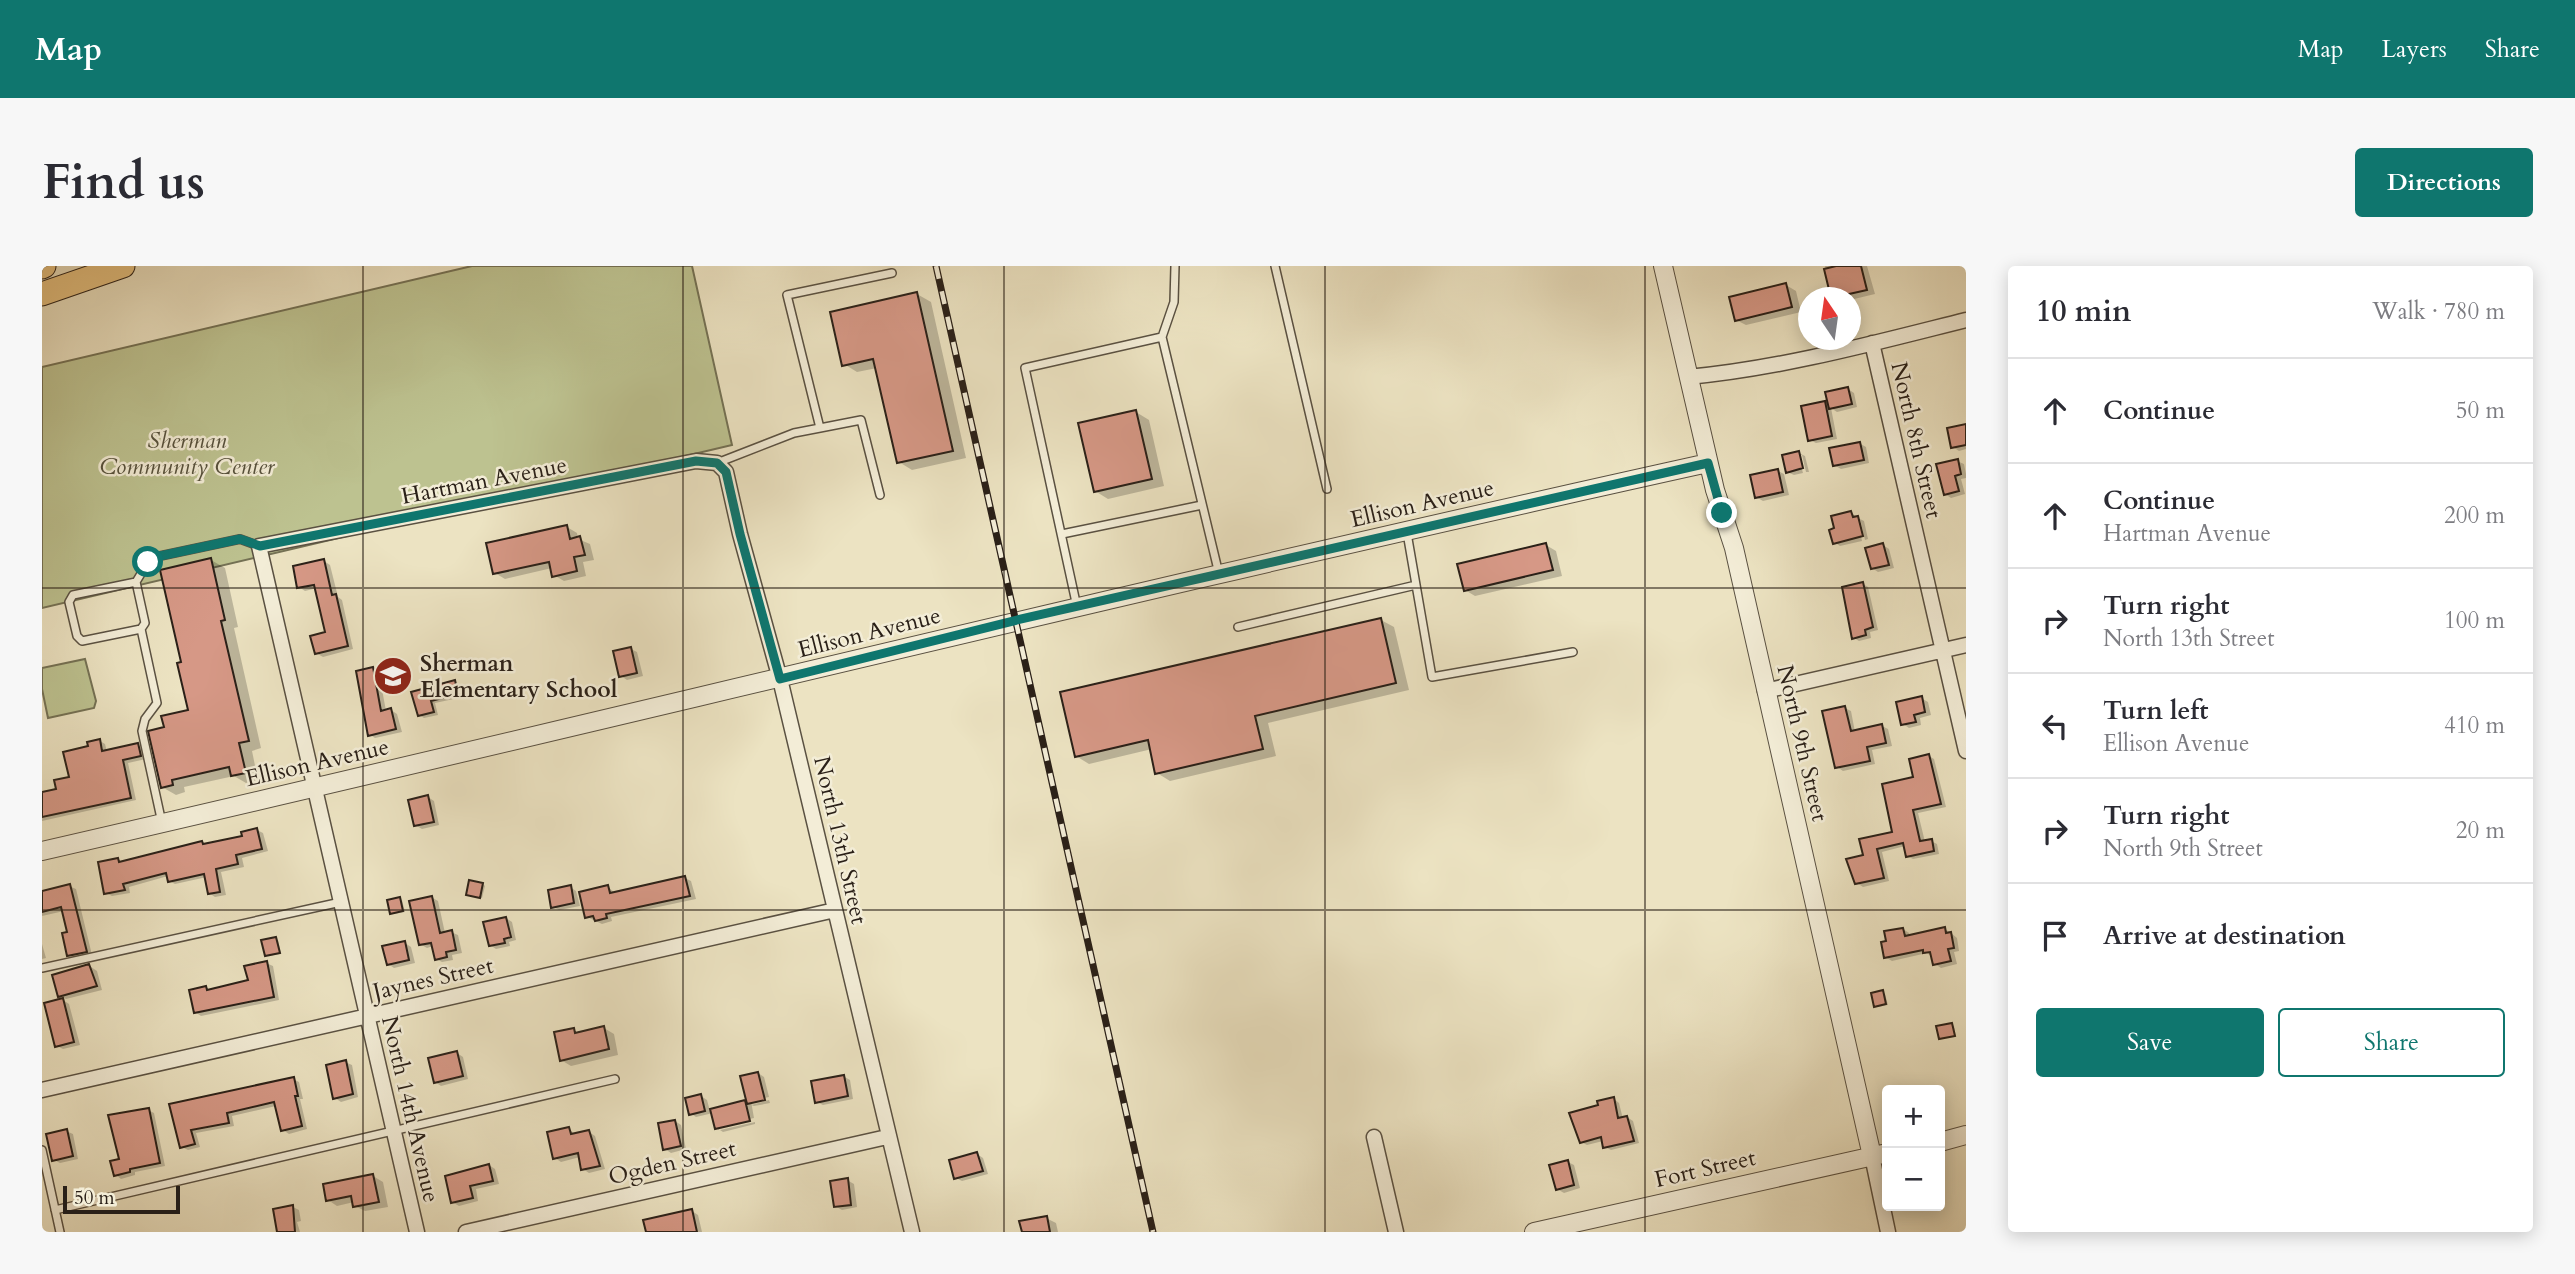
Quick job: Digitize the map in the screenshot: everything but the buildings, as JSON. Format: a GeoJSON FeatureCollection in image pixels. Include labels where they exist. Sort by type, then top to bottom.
{"type":"FeatureCollection","features":[{"type":"Feature","properties":{"kind":"highway"},"geometry":{"type":"LineString","coordinates":[[42,294],[123,266]]}},
{"type":"Feature","properties":{"kind":"street","name":"North 9th Street"},"geometry":{"type":"LineString","coordinates":[[1662,266],[1708,463],[1734,548],[1765,691],[1880,1155],[1888,1232]]}},
{"type":"Feature","properties":{"kind":"street"},"geometry":{"type":"LineString","coordinates":[[1688,377],[1760,369],[1966,320]]}},
{"type":"Feature","properties":{"kind":"street","name":"North 8th Street"},"geometry":{"type":"LineString","coordinates":[[1872,343],[1966,751]]}},
{"type":"Feature","properties":{"kind":"street","name":"Hartman Avenue"},"geometry":{"type":"LineString","coordinates":[[260,546],[696,461],[717,463]]}},
{"type":"Feature","properties":{"kind":"street","name":"North 13th Street"},"geometry":{"type":"LineString","coordinates":[[717,463],[726,472],[740,534],[780,679],[887,1137],[912,1232]]}},
{"type":"Feature","properties":{"kind":"street","name":"Ellison Avenue"},"geometry":{"type":"LineString","coordinates":[[42,851],[1077,607],[1708,463]]}},
{"type":"Feature","properties":{"kind":"street","name":"North 14th Avenue"},"geometry":{"type":"LineString","coordinates":[[260,546],[417,1232]]}},
{"type":"Feature","properties":{"kind":"street"},"geometry":{"type":"LineString","coordinates":[[1765,691],[1966,645]]}},
{"type":"Feature","properties":{"kind":"street","name":"Jaynes Street"},"geometry":{"type":"LineString","coordinates":[[42,1090],[835,910]]}},
{"type":"Feature","properties":{"kind":"street"},"geometry":{"type":"LineString","coordinates":[[1945,1141],[1966,1135]]}},
{"type":"Feature","properties":{"kind":"street"},"geometry":{"type":"LineString","coordinates":[[1374,1136],[1396,1232]]}},
{"type":"Feature","properties":{"kind":"street","name":"Ogden Street"},"geometry":{"type":"LineString","coordinates":[[466,1232],[887,1137]]}},
{"type":"Feature","properties":{"kind":"street","name":"Fort Street"},"geometry":{"type":"LineString","coordinates":[[1534,1232],[1880,1155]]}},
{"type":"Feature","properties":{"kind":"lane"},"geometry":{"type":"LineString","coordinates":[[1175,266],[1174,302],[1162,337],[1219,575]]}},
{"type":"Feature","properties":{"kind":"lane"},"geometry":{"type":"LineString","coordinates":[[1275,266],[1327,489]]}},
{"type":"Feature","properties":{"kind":"lane"},"geometry":{"type":"LineString","coordinates":[[820,428],[787,295],[892,274]]}},
{"type":"Feature","properties":{"kind":"lane"},"geometry":{"type":"LineString","coordinates":[[1077,607],[1024,368],[1162,337]]}},
{"type":"Feature","properties":{"kind":"lane"},"geometry":{"type":"LineString","coordinates":[[717,463],[794,433],[861,420],[880,495]]}},
{"type":"Feature","properties":{"kind":"lane"},"geometry":{"type":"LineString","coordinates":[[1062,534],[1202,505]]}},
{"type":"Feature","properties":{"kind":"lane"},"geometry":{"type":"LineString","coordinates":[[1407,532],[1432,677],[1573,652]]}},
{"type":"Feature","properties":{"kind":"lane"},"geometry":{"type":"LineString","coordinates":[[136,582],[73,595],[69,602],[77,636],[82,641],[141,629],[145,623],[136,582],[148,562],[160,556],[240,539],[260,546]]}},
{"type":"Feature","properties":{"kind":"lane"},"geometry":{"type":"LineString","coordinates":[[1238,627],[1416,585]]}},
{"type":"Feature","properties":{"kind":"lane"},"geometry":{"type":"LineString","coordinates":[[141,629],[157,703],[145,719],[142,731],[162,823]]}},
{"type":"Feature","properties":{"kind":"lane"},"geometry":{"type":"LineString","coordinates":[[42,968],[341,902]]}},
{"type":"Feature","properties":{"kind":"lane"},"geometry":{"type":"LineString","coordinates":[[55,1210],[615,1079]]}},
{"type":"Feature","properties":{"kind":"lane"},"geometry":{"type":"LineString","coordinates":[[42,1150],[61,1232]]}},
{"type":"Feature","properties":{"kind":"green space","name":"Sherman Community Center"},"geometry":{"type":"Polygon","coordinates":[[[472,266],[692,266],[732,445],[42,608],[42,367],[472,266]]]}},
{"type":"Feature","properties":{"kind":"green space"},"geometry":{"type":"Polygon","coordinates":[[[85,659],[96,701],[94,708],[48,718],[42,689],[42,668],[85,659]]]}},
{"type":"Feature","properties":{"kind":"railway"},"geometry":{"type":"LineString","coordinates":[[936,266],[1153,1232]]}},
{"type":"Feature","properties":{"kind":"place","name":"Sherman Elementary School"},"geometry":{"type":"Point","coordinates":[393,676]}},
{"type":"Feature","properties":{"kind":"route"},"geometry":{"type":"LineString","coordinates":[[148,562],[160,556],[240,539],[260,546],[696,461],[717,463],[726,472],[740,534],[780,679],[1017,620],[1708,463],[1722,513]]}}]}
